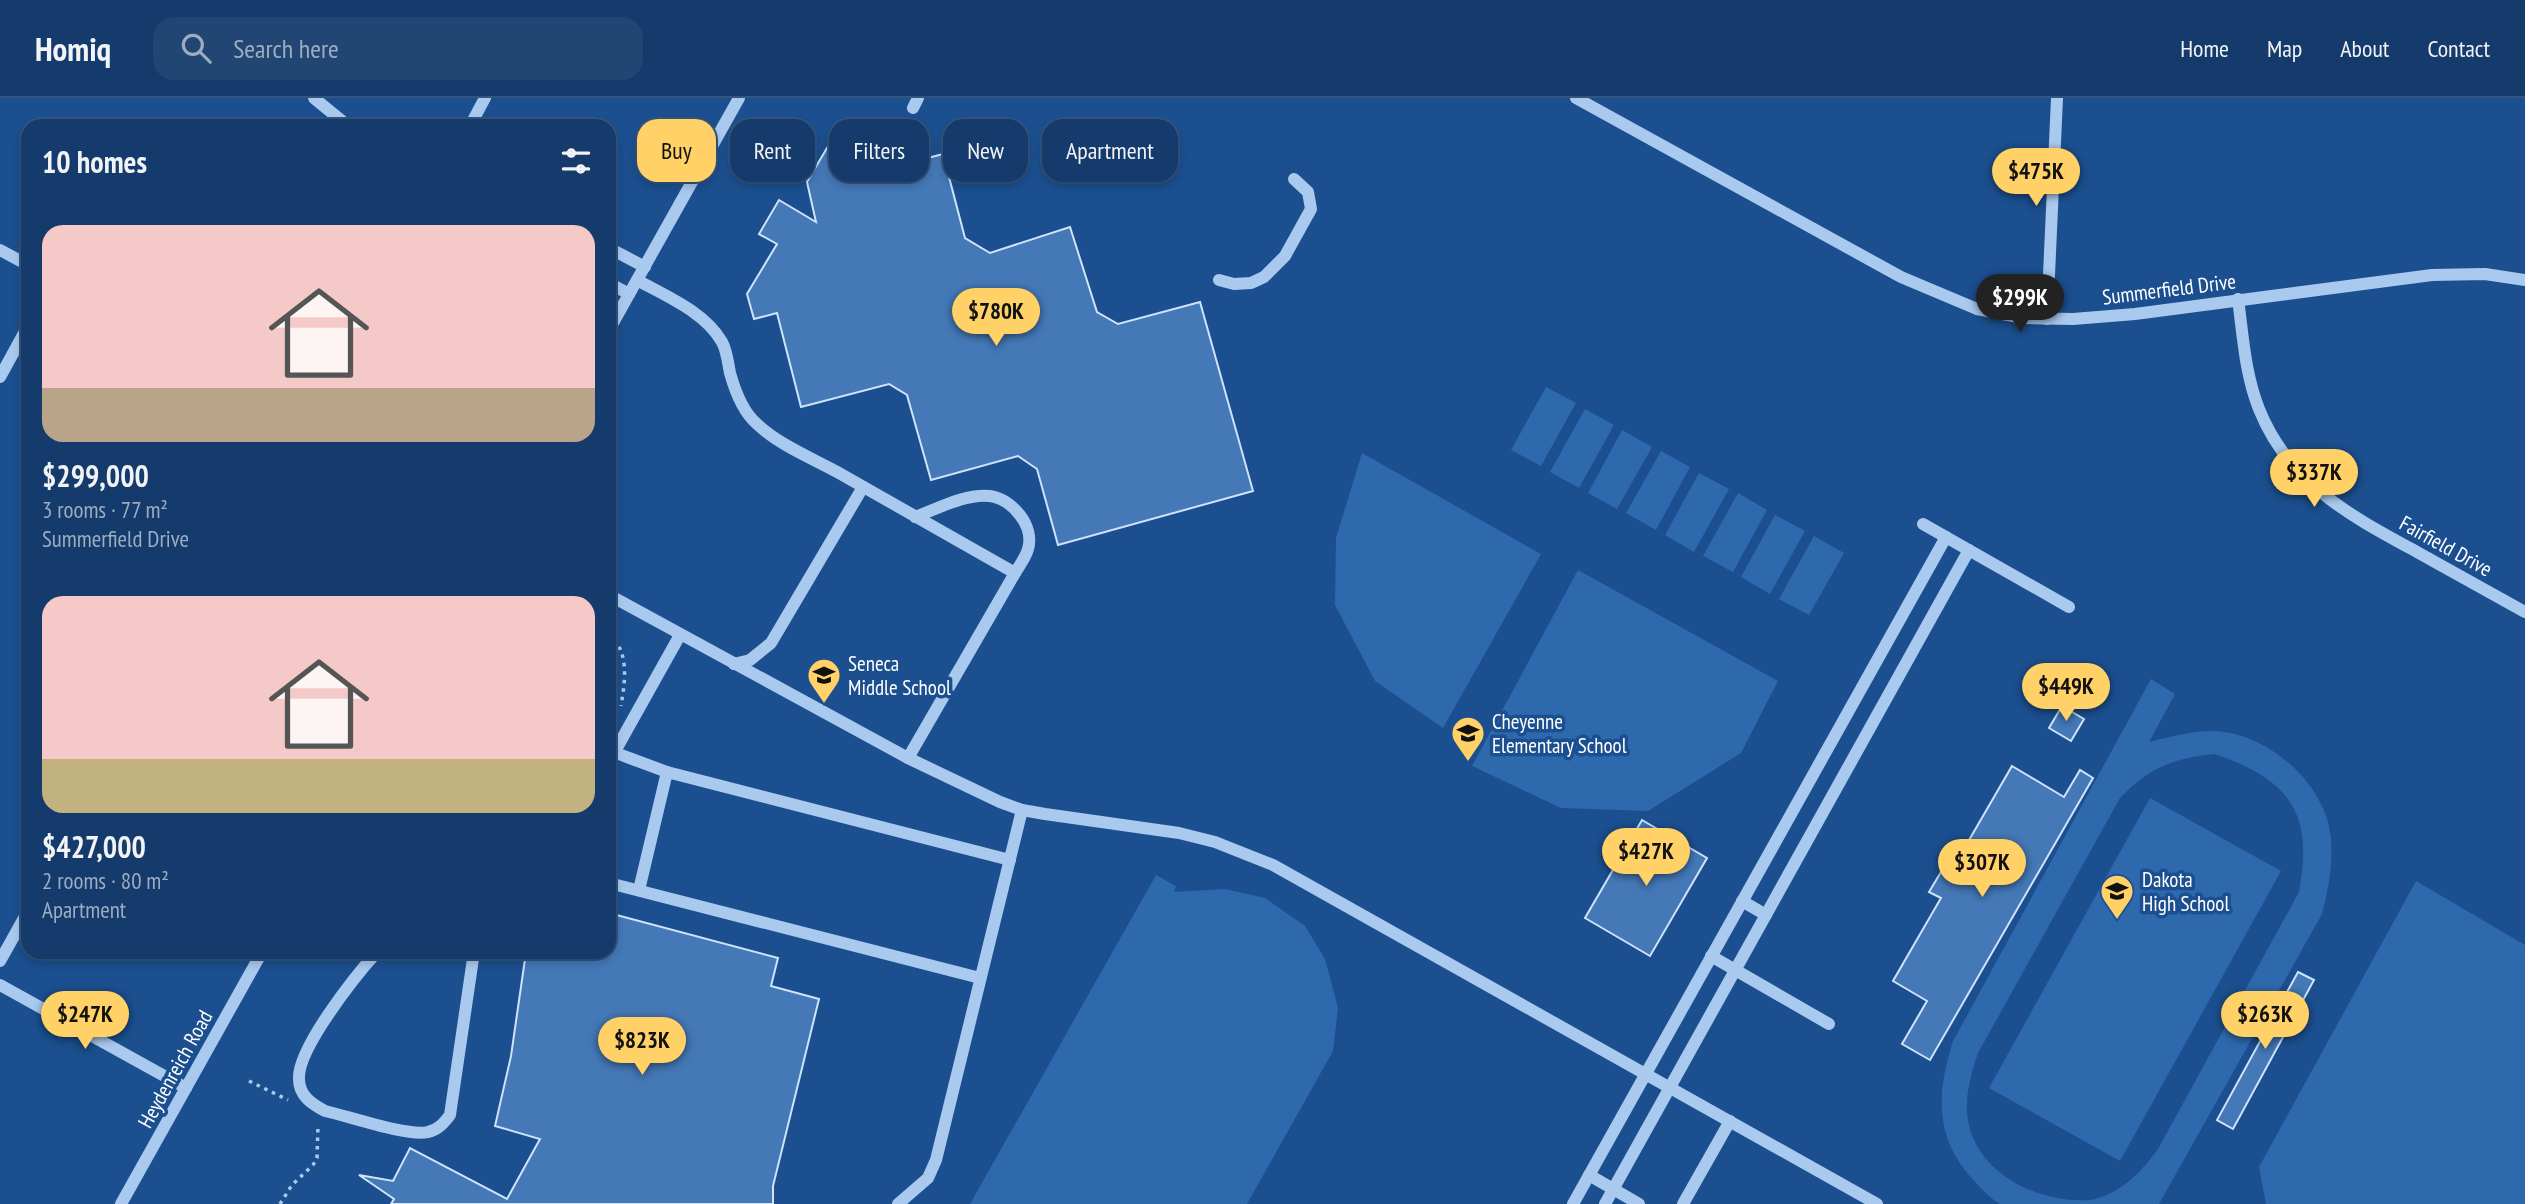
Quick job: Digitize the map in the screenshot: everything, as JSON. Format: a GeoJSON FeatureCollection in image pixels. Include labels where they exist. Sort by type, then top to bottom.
{"type":"FeatureCollection","features":[{"type":"Feature","properties":{"kind":"street"},"geometry":{"type":"LineString","coordinates":[[314,98],[340,119]]}},
{"type":"Feature","properties":{"kind":"street"},"geometry":{"type":"LineString","coordinates":[[474,119],[485,98]]}},
{"type":"Feature","properties":{"kind":"street"},"geometry":{"type":"LineString","coordinates":[[616,317],[739,98]]}},
{"type":"Feature","properties":{"kind":"street","name":"Summerfield Drive"},"geometry":{"type":"LineString","coordinates":[[1576,98],[1924,288],[1977,309],[2002,315],[2047,319],[2103,318],[2432,275],[2485,274],[2525,280]]}},
{"type":"Feature","properties":{"kind":"street"},"geometry":{"type":"LineString","coordinates":[[2047,319],[2057,98]]}},
{"type":"Feature","properties":{"kind":"street"},"geometry":{"type":"LineString","coordinates":[[1219,280],[1234,284],[1251,283],[1264,277],[1285,256],[1311,209],[1308,192],[1293,179]]}},
{"type":"Feature","properties":{"kind":"street"},"geometry":{"type":"LineString","coordinates":[[0,250],[21,261]]}},
{"type":"Feature","properties":{"kind":"street"},"geometry":{"type":"LineString","coordinates":[[616,251],[645,267]]}},
{"type":"Feature","properties":{"kind":"street"},"geometry":{"type":"LineString","coordinates":[[637,280],[682,305],[713,330],[723,343],[730,373],[743,407],[755,423],[1015,573]]}},
{"type":"Feature","properties":{"kind":"street"},"geometry":{"type":"LineString","coordinates":[[616,286],[629,294]]}},
{"type":"Feature","properties":{"kind":"street","name":"Fairfield Drive"},"geometry":{"type":"LineString","coordinates":[[2238,299],[2246,362],[2259,410],[2273,437],[2309,484],[2359,520],[2525,611]]}},
{"type":"Feature","properties":{"kind":"street"},"geometry":{"type":"LineString","coordinates":[[0,377],[21,339]]}},
{"type":"Feature","properties":{"kind":"street"},"geometry":{"type":"LineString","coordinates":[[734,664],[750,660],[771,643],[863,487]]}},
{"type":"Feature","properties":{"kind":"street"},"geometry":{"type":"LineString","coordinates":[[908,758],[1028,548],[1028,529],[1008,503],[989,496],[965,499],[915,517]]}},
{"type":"Feature","properties":{"kind":"street"},"geometry":{"type":"LineString","coordinates":[[1923,524],[2069,607]]}},
{"type":"Feature","properties":{"kind":"street"},"geometry":{"type":"LineString","coordinates":[[1573,1204],[1946,537]]}},
{"type":"Feature","properties":{"kind":"street"},"geometry":{"type":"LineString","coordinates":[[1605,1204],[1969,550]]}},
{"type":"Feature","properties":{"kind":"street"},"geometry":{"type":"LineString","coordinates":[[616,599],[908,758],[1022,810],[1180,833],[1215,842],[1273,865],[1877,1204]]}},
{"type":"Feature","properties":{"kind":"street"},"geometry":{"type":"LineString","coordinates":[[616,750],[680,635]]}},
{"type":"Feature","properties":{"kind":"street"},"geometry":{"type":"LineString","coordinates":[[616,758],[1010,860]]}},
{"type":"Feature","properties":{"kind":"street"},"geometry":{"type":"LineString","coordinates":[[639,891],[667,772]]}},
{"type":"Feature","properties":{"kind":"street"},"geometry":{"type":"LineString","coordinates":[[898,1204],[928,1178],[936,1160],[1022,810]]}},
{"type":"Feature","properties":{"kind":"street"},"geometry":{"type":"LineString","coordinates":[[616,885],[981,978]]}},
{"type":"Feature","properties":{"kind":"street"},"geometry":{"type":"LineString","coordinates":[[1742,901],[1766,915]]}},
{"type":"Feature","properties":{"kind":"street"},"geometry":{"type":"LineString","coordinates":[[0,961],[21,924]]}},
{"type":"Feature","properties":{"kind":"street"},"geometry":{"type":"LineString","coordinates":[[1711,956],[1829,1024]]}},
{"type":"Feature","properties":{"kind":"street","name":"Heydenreich Road"},"geometry":{"type":"LineString","coordinates":[[121,1204],[258,959]]}},
{"type":"Feature","properties":{"kind":"street"},"geometry":{"type":"LineString","coordinates":[[371,959],[334,1005],[314,1038],[298,1079],[302,1093],[312,1104],[325,1111],[420,1132],[428,1132],[441,1126],[450,1115],[473,959]]}},
{"type":"Feature","properties":{"kind":"street"},"geometry":{"type":"LineString","coordinates":[[0,985],[186,1088]]}},
{"type":"Feature","properties":{"kind":"street"},"geometry":{"type":"LineString","coordinates":[[1683,1204],[1730,1121]]}},
{"type":"Feature","properties":{"kind":"street"},"geometry":{"type":"LineString","coordinates":[[1589,1175],[1639,1204]]}},
{"type":"Feature","properties":{"kind":"path"},"geometry":{"type":"LineString","coordinates":[[616,641],[625,671],[617,716]]}},
{"type":"Feature","properties":{"kind":"path"},"geometry":{"type":"LineString","coordinates":[[249,1081],[288,1099],[293,1107]]}},
{"type":"Feature","properties":{"kind":"path"},"geometry":{"type":"LineString","coordinates":[[280,1204],[292,1185],[317,1158],[318,1126],[308,1121]]}},
{"type":"Feature","properties":{"kind":"shaded area"},"geometry":{"type":"Polygon","coordinates":[[[1546,387],[1576,403],[1541,466],[1511,450],[1546,387]]]}},
{"type":"Feature","properties":{"kind":"shaded area"},"geometry":{"type":"Polygon","coordinates":[[[1585,409],[1614,425],[1579,488],[1550,472],[1585,409]]]}},
{"type":"Feature","properties":{"kind":"shaded area"},"geometry":{"type":"Polygon","coordinates":[[[1622,430],[1652,447],[1617,509],[1588,493],[1622,430]]]}},
{"type":"Feature","properties":{"kind":"shaded area"},"geometry":{"type":"Polygon","coordinates":[[[1661,451],[1690,467],[1656,530],[1626,513],[1661,451]]]}},
{"type":"Feature","properties":{"kind":"shaded area"},"geometry":{"type":"Polygon","coordinates":[[[1362,453],[1541,554],[1443,728],[1375,681],[1335,605],[1336,538],[1362,453]]]}},
{"type":"Feature","properties":{"kind":"shaded area"},"geometry":{"type":"Polygon","coordinates":[[[1699,473],[1729,489],[1694,552],[1665,535],[1699,473]]]}},
{"type":"Feature","properties":{"kind":"shaded area"},"geometry":{"type":"Polygon","coordinates":[[[1738,493],[1767,510],[1733,572],[1703,556],[1738,493]]]}},
{"type":"Feature","properties":{"kind":"shaded area"},"geometry":{"type":"Polygon","coordinates":[[[1775,515],[1805,531],[1770,594],[1741,577],[1775,515]]]}},
{"type":"Feature","properties":{"kind":"shaded area"},"geometry":{"type":"Polygon","coordinates":[[[1814,536],[1844,553],[1809,615],[1779,599],[1814,536]]]}},
{"type":"Feature","properties":{"kind":"shaded area"},"geometry":{"type":"Polygon","coordinates":[[[1578,570],[1778,681],[1741,753],[1648,811],[1561,808],[1472,766],[1578,570]]]}},
{"type":"Feature","properties":{"kind":"shaded area"},"geometry":{"type":"Polygon","coordinates":[[[2151,679],[2175,694],[2149,742],[2196,732],[2230,733],[2248,738],[2280,756],[2307,782],[2325,813],[2331,837],[2330,877],[2322,914],[2159,1204],[2000,1204],[1994,1200],[1962,1166],[1946,1133],[1942,1098],[1947,1061],[1953,1041],[2151,679]],[[2215,754],[2187,758],[2152,772],[2120,798],[1978,1053],[1967,1096],[1971,1132],[1980,1150],[1993,1166],[2009,1179],[2048,1196],[2091,1200],[2112,1192],[2129,1181],[2158,1149],[2299,892],[2303,841],[2299,820],[2291,803],[2278,788],[2262,775],[2215,754]]]}},
{"type":"Feature","properties":{"kind":"shaded area"},"geometry":{"type":"Polygon","coordinates":[[[2150,798],[2281,871],[2120,1161],[1989,1088],[2150,798]]]}},
{"type":"Feature","properties":{"kind":"shaded area"},"geometry":{"type":"Polygon","coordinates":[[[1156,875],[1176,886],[1174,892],[1225,889],[1265,898],[1305,926],[1325,959],[1338,1008],[1333,1051],[1247,1204],[970,1204],[1156,875]]]}},
{"type":"Feature","properties":{"kind":"shaded area"},"geometry":{"type":"Polygon","coordinates":[[[2416,881],[2525,945],[2525,1204],[2266,1204],[2259,1167],[2416,881]]]}},
{"type":"Feature","properties":{"kind":"building"},"geometry":{"type":"Polygon","coordinates":[[[829,145],[829,182],[929,182],[929,158],[943,154],[943,182],[950,182],[965,238],[990,253],[1070,227],[1097,312],[1118,324],[1200,302],[1253,491],[1058,545],[1037,469],[1018,456],[931,480],[907,395],[889,384],[801,407],[777,313],[754,319],[747,294],[777,244],[759,234],[779,200],[816,222],[807,182],[815,182],[815,168],[829,145]]]}},
{"type":"Feature","properties":{"kind":"building"},"geometry":{"type":"Polygon","coordinates":[[[2062,706],[2084,719],[2071,741],[2049,728],[2062,706]]]}},
{"type":"Feature","properties":{"kind":"building"},"geometry":{"type":"Polygon","coordinates":[[[2012,766],[2064,797],[2080,770],[2093,778],[1930,1060],[1902,1044],[1927,1001],[1893,981],[1941,898],[1929,892],[1954,850],[1961,854],[2012,766]]]}},
{"type":"Feature","properties":{"kind":"building"},"geometry":{"type":"Polygon","coordinates":[[[1642,820],[1707,858],[1650,956],[1585,918],[1642,820]]]}},
{"type":"Feature","properties":{"kind":"building"},"geometry":{"type":"Polygon","coordinates":[[[616,915],[778,958],[771,986],[819,999],[773,1186],[773,1204],[391,1204],[394,1199],[359,1175],[393,1181],[410,1148],[507,1199],[540,1139],[495,1126],[511,1056],[525,959],[616,959],[616,915]]]}},
{"type":"Feature","properties":{"kind":"building"},"geometry":{"type":"Polygon","coordinates":[[[2298,972],[2314,980],[2233,1129],[2217,1120],[2298,972]]]}},
{"type":"Feature","properties":{"kind":"place","name":"Seneca Middle School"},"geometry":{"type":"Point","coordinates":[824,705]}},
{"type":"Feature","properties":{"kind":"place","name":"Cheyenne Elementary School"},"geometry":{"type":"Point","coordinates":[1468,763]}},
{"type":"Feature","properties":{"kind":"place","name":"Dakota High School"},"geometry":{"type":"Point","coordinates":[2117,921]}}]}
